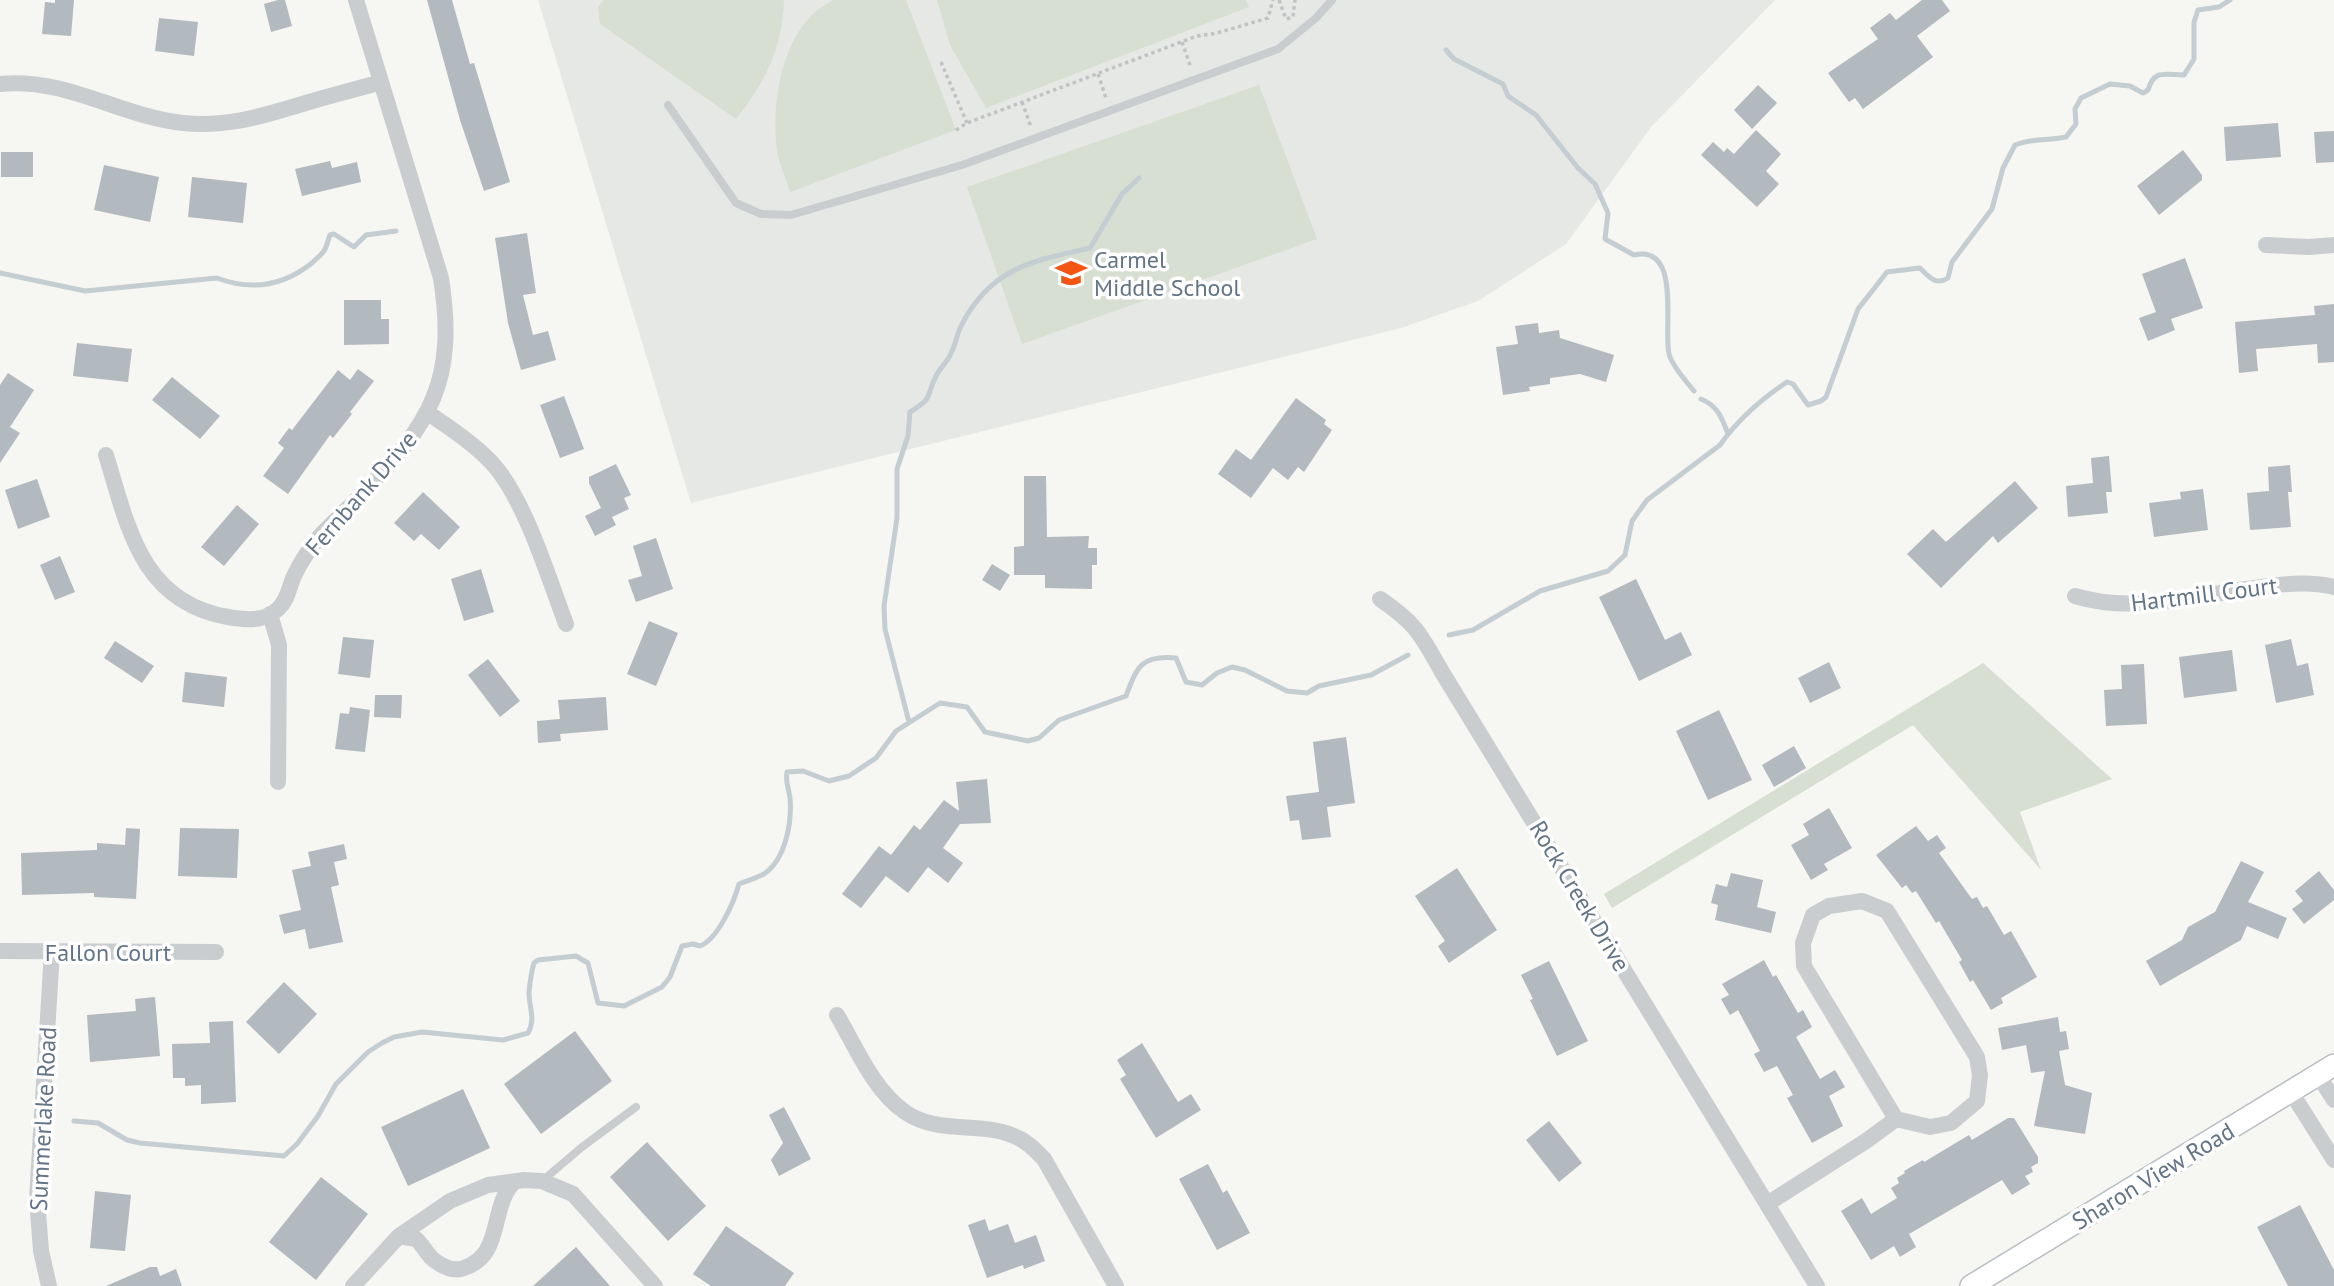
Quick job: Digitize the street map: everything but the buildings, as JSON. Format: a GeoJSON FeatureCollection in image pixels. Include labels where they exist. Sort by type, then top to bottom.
{"type":"FeatureCollection","features":[{"type":"Feature","properties":{"kind":"street","name":"Fernbank Drive"},"geometry":{"type":"LineString","coordinates":[[270,614],[284,601],[303,558],[321,535],[402,451],[428,413],[444,359],[446,310],[441,278],[356,0]]}},
{"type":"Feature","properties":{"kind":"street"},"geometry":{"type":"LineString","coordinates":[[0,84],[56,87],[152,117],[180,123],[205,124],[254,119],[381,82]]}},
{"type":"Feature","properties":{"kind":"street"},"geometry":{"type":"LineString","coordinates":[[2266,245],[2334,245]]}},
{"type":"Feature","properties":{"kind":"street"},"geometry":{"type":"LineString","coordinates":[[428,413],[472,444],[492,463],[509,486],[566,624]]}},
{"type":"Feature","properties":{"kind":"street"},"geometry":{"type":"LineString","coordinates":[[106,456],[126,522],[143,561],[169,590],[190,604],[213,614],[253,620],[270,614],[279,645],[278,782]]}},
{"type":"Feature","properties":{"kind":"street","name":"Hartmill Court"},"geometry":{"type":"LineString","coordinates":[[2075,596],[2095,603],[2125,604],[2165,601],[2281,584],[2334,587]]}},
{"type":"Feature","properties":{"kind":"street","name":"Rock Creek Drive"},"geometry":{"type":"LineString","coordinates":[[1380,599],[1405,616],[1419,630],[1442,672],[1817,1286]]}},
{"type":"Feature","properties":{"kind":"street"},"geometry":{"type":"LineString","coordinates":[[1767,1204],[1896,1119],[1930,1127],[1951,1124],[1977,1101],[1980,1075],[1977,1056],[1887,911],[1861,901],[1829,906],[1812,915],[1803,943],[1804,966],[1896,1119]]}},
{"type":"Feature","properties":{"kind":"street","name":"Fallon Court"},"geometry":{"type":"LineString","coordinates":[[0,951],[216,952]]}},
{"type":"Feature","properties":{"kind":"street","name":"Summerlake Road"},"geometry":{"type":"LineString","coordinates":[[49,1286],[41,1251],[37,1199],[52,951]]}},
{"type":"Feature","properties":{"kind":"street"},"geometry":{"type":"LineString","coordinates":[[837,1014],[880,1086],[905,1112],[937,1125],[1011,1134],[1029,1144],[1044,1159],[1116,1286]]}},
{"type":"Feature","properties":{"kind":"street"},"geometry":{"type":"LineString","coordinates":[[2326,1070],[2334,1100]]}},
{"type":"Feature","properties":{"kind":"street","name":"Sharon View Road"},"geometry":{"type":"LineString","coordinates":[[1971,1286],[2326,1070]]}},
{"type":"Feature","properties":{"kind":"street"},"geometry":{"type":"LineString","coordinates":[[2291,1092],[2334,1160]]}},
{"type":"Feature","properties":{"kind":"street"},"geometry":{"type":"LineString","coordinates":[[353,1286],[399,1236],[450,1201],[488,1185],[542,1181],[573,1194],[583,1202],[654,1286]]}},
{"type":"Feature","properties":{"kind":"street"},"geometry":{"type":"LineString","coordinates":[[399,1236],[416,1239],[431,1259],[444,1267],[460,1270],[478,1263],[487,1251],[501,1202],[514,1182]]}},
{"type":"Feature","properties":{"kind":"lane"},"geometry":{"type":"LineString","coordinates":[[668,105],[736,203],[761,214],[791,215],[962,165],[1278,50],[1316,18],[1332,0]]}},
{"type":"Feature","properties":{"kind":"lane"},"geometry":{"type":"LineString","coordinates":[[542,1181],[636,1107]]}},
{"type":"Feature","properties":{"kind":"path"},"geometry":{"type":"LineString","coordinates":[[956,130],[967,123],[1182,41],[1268,18],[1273,0]]}},
{"type":"Feature","properties":{"kind":"path"},"geometry":{"type":"LineString","coordinates":[[1279,0],[1286,19],[1293,17],[1295,0]]}},
{"type":"Feature","properties":{"kind":"path"},"geometry":{"type":"LineString","coordinates":[[1182,41],[1191,68]]}},
{"type":"Feature","properties":{"kind":"path"},"geometry":{"type":"LineString","coordinates":[[941,62],[967,123]]}},
{"type":"Feature","properties":{"kind":"path"},"geometry":{"type":"LineString","coordinates":[[1098,74],[1107,100]]}},
{"type":"Feature","properties":{"kind":"path"},"geometry":{"type":"LineString","coordinates":[[1022,102],[1032,129]]}},
{"type":"Feature","properties":{"kind":"shaded area","name":"Carmel Middle School"},"geometry":{"type":"Polygon","coordinates":[[[538,0],[1775,0],[1651,127],[1566,244],[1478,301],[1401,328],[691,503],[538,0]]]}},
{"type":"Feature","properties":{"kind":"shaded area"},"geometry":{"type":"Polygon","coordinates":[[[604,0],[784,0],[780,33],[770,64],[756,92],[736,119],[600,24],[598,7],[604,0]]]}},
{"type":"Feature","properties":{"kind":"shaded area"},"geometry":{"type":"Polygon","coordinates":[[[833,0],[906,0],[956,130],[790,192],[778,155],[776,134],[780,78],[792,43],[801,28],[813,14],[833,0]]]}},
{"type":"Feature","properties":{"kind":"shaded area"},"geometry":{"type":"Polygon","coordinates":[[[937,0],[1246,0],[1249,7],[986,108],[950,45],[937,0]]]}},
{"type":"Feature","properties":{"kind":"shaded area"},"geometry":{"type":"Polygon","coordinates":[[[1259,85],[1317,239],[1022,344],[967,187],[1259,85]]]}},
{"type":"Feature","properties":{"kind":"shaded area"},"geometry":{"type":"Polygon","coordinates":[[[1983,663],[2112,779],[2020,812],[2041,870],[1913,725],[1612,908],[1604,894],[1983,663]]]}},
{"type":"Feature","properties":{"kind":"waterway"},"geometry":{"type":"LineString","coordinates":[[1449,635],[1473,630],[1540,591],[1608,571],[1625,555],[1632,521],[1647,500],[1720,445],[1751,410],[1787,382],[1793,384],[1808,405],[1826,397],[1858,309],[1887,272],[1920,268],[1936,281],[1948,278],[1952,262],[1992,209],[2003,168],[2015,145],[2066,137],[2076,124],[2075,109],[2081,98],[2110,84],[2130,86],[2143,93],[2157,76],[2184,75],[2194,59],[2194,22],[2198,10],[2219,7],[2230,0]]}},
{"type":"Feature","properties":{"kind":"waterway"},"geometry":{"type":"LineString","coordinates":[[1446,50],[1454,59],[1503,84],[1508,96],[1536,115],[1578,168],[1595,184],[1608,213],[1605,239],[1634,255],[1649,255],[1659,262],[1665,275],[1667,291],[1669,354],[1694,391]]}},
{"type":"Feature","properties":{"kind":"waterway"},"geometry":{"type":"LineString","coordinates":[[909,722],[885,629],[884,606],[897,518],[897,469],[908,436],[910,412],[927,399],[937,374],[951,354],[961,326],[986,291],[1015,270],[1050,257],[1090,248],[1122,194],[1139,178]]}},
{"type":"Feature","properties":{"kind":"waterway"},"geometry":{"type":"LineString","coordinates":[[0,273],[85,291],[217,278],[242,284],[266,284],[290,277],[312,263],[324,251],[330,235],[334,234],[354,247],[366,235],[396,231]]}},
{"type":"Feature","properties":{"kind":"waterway"},"geometry":{"type":"LineString","coordinates":[[1701,399],[1715,409],[1728,434]]}},
{"type":"Feature","properties":{"kind":"waterway"},"geometry":{"type":"LineString","coordinates":[[74,1121],[98,1123],[127,1140],[140,1143],[284,1156],[297,1144],[318,1116],[336,1084],[368,1052],[382,1043],[394,1037],[422,1032],[503,1040],[528,1033],[532,1018],[530,981],[534,963],[538,960],[576,956],[588,963],[598,1003],[624,1006],[662,987],[670,977],[682,946],[700,946],[707,942],[724,919],[739,884],[764,874],[778,859],[790,818],[787,772],[803,771],[829,781],[849,776],[876,758],[896,731],[940,703],[967,707],[985,732],[1028,741],[1039,738],[1059,720],[1126,696],[1137,670],[1155,659],[1176,658],[1186,682],[1202,685],[1217,673],[1232,667],[1245,670],[1287,691],[1307,693],[1319,686],[1371,675],[1408,655]]}},
{"type":"Feature","properties":{"kind":"place","name":"Carmel Middle School"},"geometry":{"type":"Point","coordinates":[1071,273]}}]}
